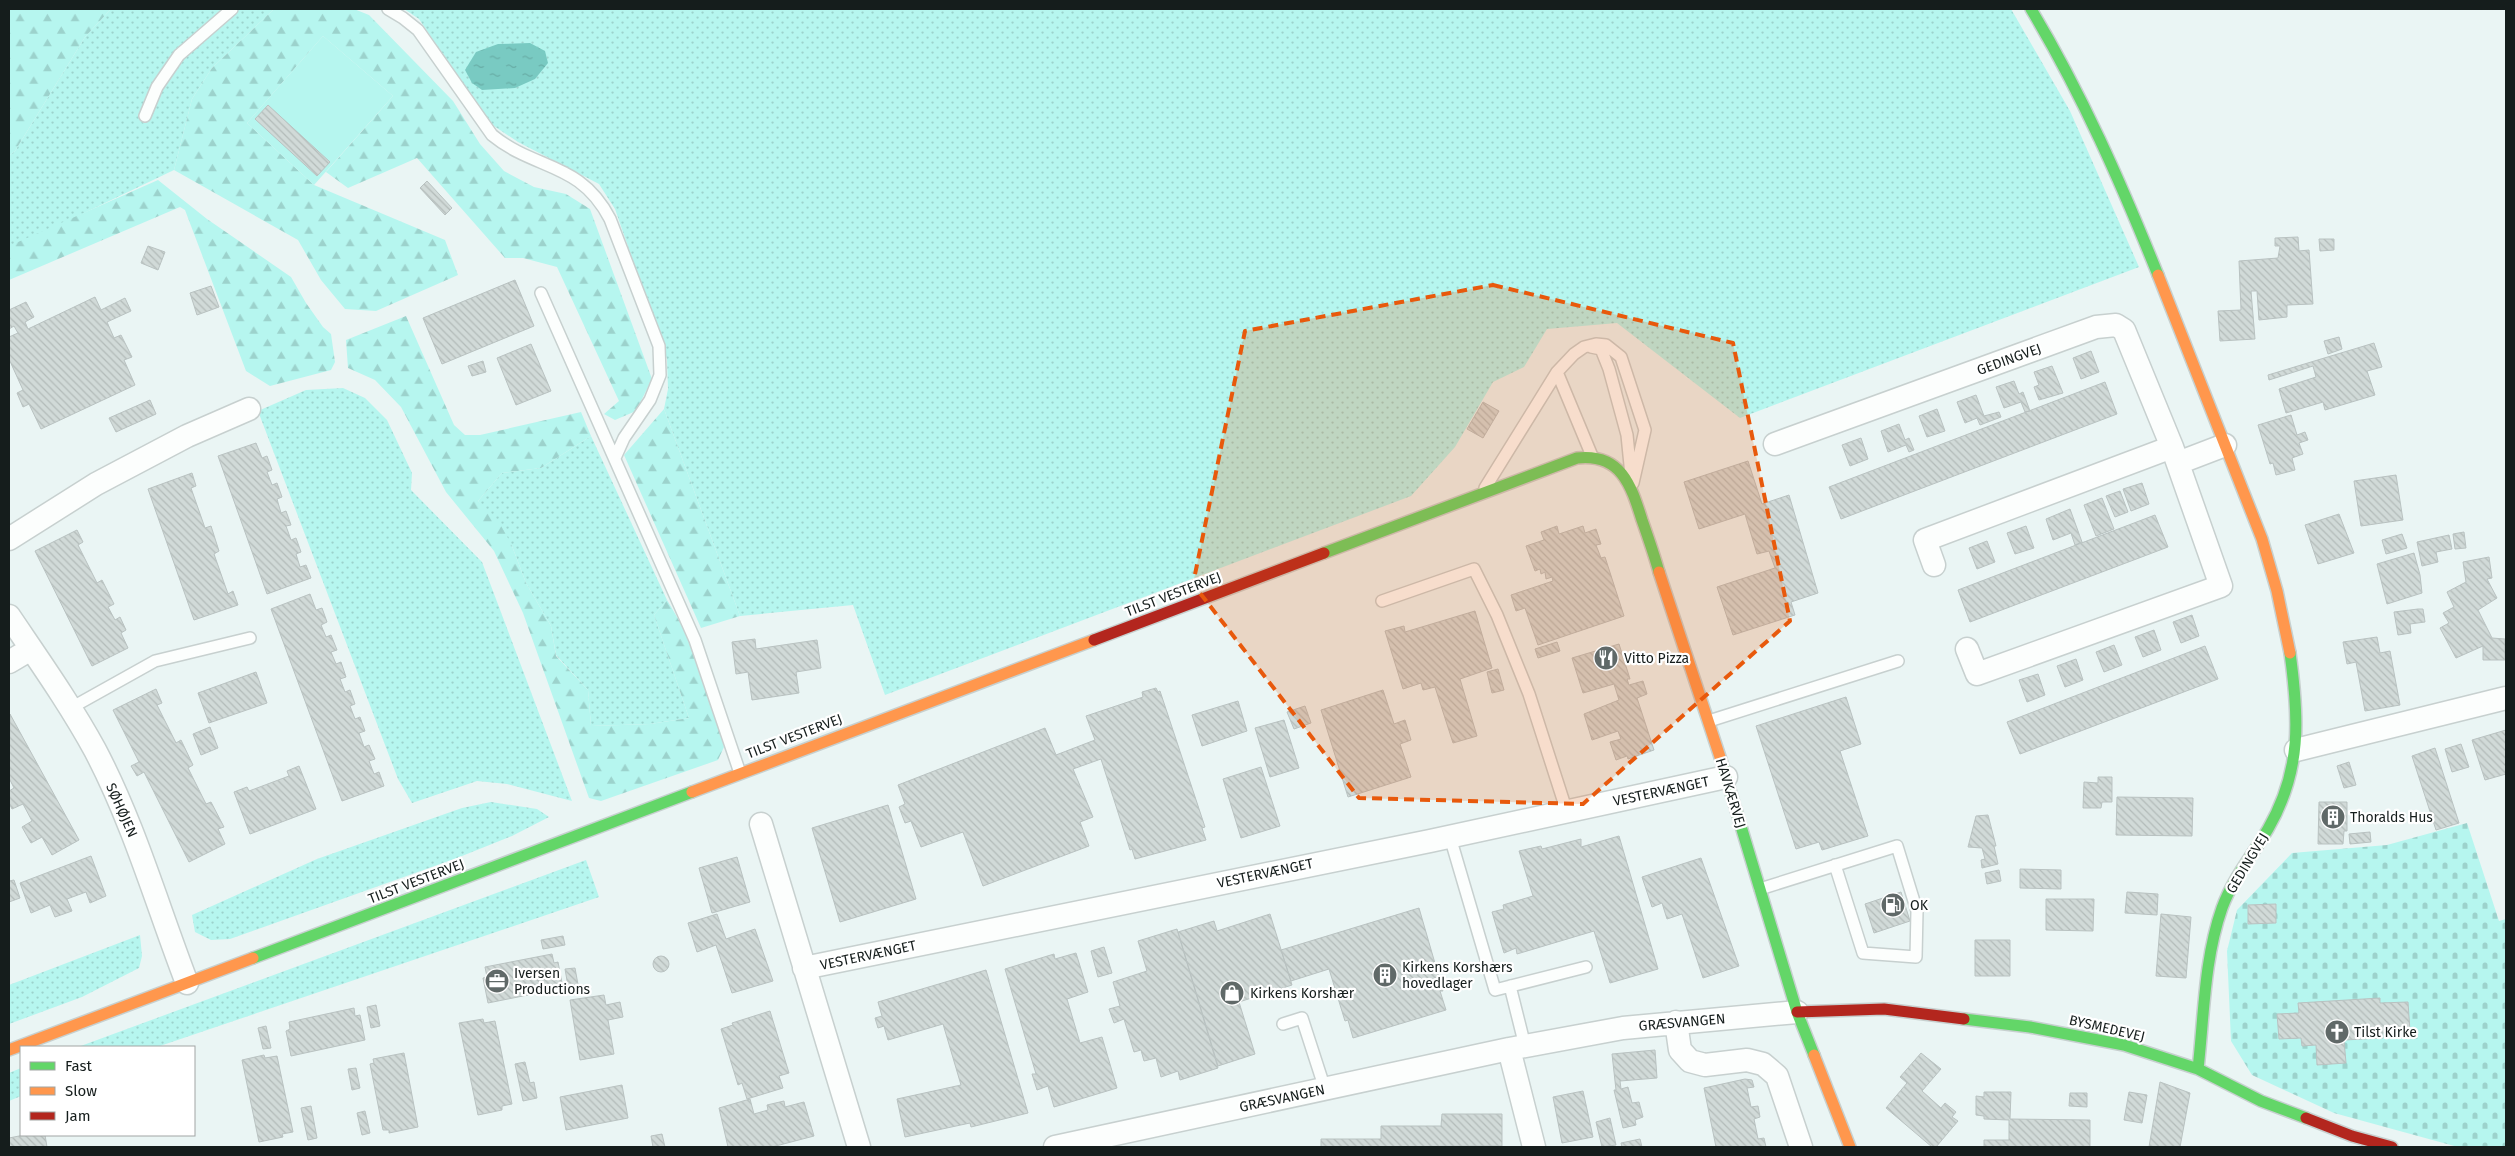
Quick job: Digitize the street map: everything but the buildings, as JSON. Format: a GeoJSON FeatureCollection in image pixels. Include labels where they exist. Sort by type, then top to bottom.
{"type":"FeatureCollection","features":[{"type":"Feature","properties":{"kind":"street","name":"GEDINGVEJ"},"geometry":{"type":"LineString","coordinates":[[2031,9],[2093,119],[2268,554],[2284,623],[2295,695],[2296,750],[2283,804],[2230,888],[2216,927],[2198,1069]]}},
{"type":"Feature","properties":{"kind":"street","name":"GEDINGVEJ"},"geometry":{"type":"LineString","coordinates":[[1775,444],[2106,325],[2116,325],[2124,330],[2175,455],[2221,586],[1977,674],[1967,650]]}},
{"type":"Feature","properties":{"kind":"street"},"geometry":{"type":"LineString","coordinates":[[9,539],[96,484],[187,436],[249,409]]}},
{"type":"Feature","properties":{"kind":"street"},"geometry":{"type":"LineString","coordinates":[[1934,565],[1925,540],[2175,455],[2225,445]]}},
{"type":"Feature","properties":{"kind":"street","name":"HAVKÆRVEJ"},"geometry":{"type":"LineString","coordinates":[[1592,456],[1602,459],[1619,469],[1632,489],[1709,721],[1797,1012],[1850,1147]]}},
{"type":"Feature","properties":{"kind":"street","name":"TILST VESTERVEJ"},"geometry":{"type":"LineString","coordinates":[[9,1050],[1481,494],[1577,458],[1592,456]]}},
{"type":"Feature","properties":{"kind":"street","name":"SØHØJEN"},"geometry":{"type":"LineString","coordinates":[[9,616],[32,649],[95,750],[134,835],[187,983]]}},
{"type":"Feature","properties":{"kind":"street"},"geometry":{"type":"LineString","coordinates":[[9,662],[32,649]]}},
{"type":"Feature","properties":{"kind":"street"},"geometry":{"type":"LineString","coordinates":[[2296,750],[2506,698]]}},
{"type":"Feature","properties":{"kind":"street","name":"VESTERVÆNGET"},"geometry":{"type":"LineString","coordinates":[[804,968],[1450,837],[1726,777]]}},
{"type":"Feature","properties":{"kind":"street","name":"VESTERVÆNGET"},"geometry":{"type":"LineString","coordinates":[[761,824],[859,1147]]}},
{"type":"Feature","properties":{"kind":"street","name":"BYSMEDEVEJ"},"geometry":{"type":"LineString","coordinates":[[1797,1012],[1884,1009],[2030,1027],[2124,1045],[2198,1069],[2261,1101],[2352,1136],[2392,1147]]}},
{"type":"Feature","properties":{"kind":"street","name":"GRÆSVANGEN"},"geometry":{"type":"LineString","coordinates":[[1055,1147],[1517,1047],[1623,1028],[1797,1012]]}},
{"type":"Feature","properties":{"kind":"street"},"geometry":{"type":"LineString","coordinates":[[1676,1022],[1680,1050],[1690,1061],[1705,1065],[1747,1060],[1763,1064],[1777,1076],[1801,1147]]}},
{"type":"Feature","properties":{"kind":"street"},"geometry":{"type":"LineString","coordinates":[[1517,1047],[1534,1147]]}},
{"type":"Feature","properties":{"kind":"lane"},"geometry":{"type":"LineString","coordinates":[[145,116],[157,87],[179,55],[232,9]]}},
{"type":"Feature","properties":{"kind":"lane"},"geometry":{"type":"LineString","coordinates":[[388,9],[418,30],[492,135],[506,146],[574,177],[589,188],[601,202],[610,219],[659,346],[660,375],[650,400],[624,438],[615,458]]}},
{"type":"Feature","properties":{"kind":"lane"},"geometry":{"type":"LineString","coordinates":[[541,293],[695,640],[740,773]]}},
{"type":"Feature","properties":{"kind":"lane"},"geometry":{"type":"LineString","coordinates":[[1481,494],[1557,372],[1574,354],[1584,347],[1606,345],[1615,350],[1625,365],[1645,430],[1632,489]]}},
{"type":"Feature","properties":{"kind":"lane"},"geometry":{"type":"LineString","coordinates":[[1584,347],[1595,347],[1604,353],[1628,435],[1632,489]]}},
{"type":"Feature","properties":{"kind":"lane"},"geometry":{"type":"LineString","coordinates":[[1557,372],[1592,456]]}},
{"type":"Feature","properties":{"kind":"lane"},"geometry":{"type":"LineString","coordinates":[[1382,601],[1474,569],[1497,615],[1529,694],[1567,812]]}},
{"type":"Feature","properties":{"kind":"lane"},"geometry":{"type":"LineString","coordinates":[[69,709],[155,661],[250,638]]}},
{"type":"Feature","properties":{"kind":"lane"},"geometry":{"type":"LineString","coordinates":[[1709,721],[1898,661]]}},
{"type":"Feature","properties":{"kind":"lane"},"geometry":{"type":"LineString","coordinates":[[1450,837],[1495,990],[1586,967]]}},
{"type":"Feature","properties":{"kind":"lane"},"geometry":{"type":"LineString","coordinates":[[1760,890],[1835,865],[1897,846],[1918,910],[1916,957],[1864,953],[1835,865]]}},
{"type":"Feature","properties":{"kind":"lane"},"geometry":{"type":"LineString","coordinates":[[1510,986],[1517,1047]]}},
{"type":"Feature","properties":{"kind":"lane"},"geometry":{"type":"LineString","coordinates":[[1283,1024],[1302,1018],[1325,1089]]}},
{"type":"Feature","properties":{"kind":"highlighted area"},"geometry":{"type":"Polygon","coordinates":[[[1493,285],[1733,343],[1790,621],[1583,804],[1359,798],[1193,584],[1245,331],[1493,285]]]}},
{"type":"Feature","properties":{"kind":"green space"},"geometry":{"type":"Polygon","coordinates":[[[9,9],[111,9],[85,37],[15,151],[9,156],[9,9]]]}},
{"type":"Feature","properties":{"kind":"green space"},"geometry":{"type":"Polygon","coordinates":[[[111,9],[274,9],[212,68],[192,99],[174,170],[9,249],[9,156],[15,151],[85,37],[111,9]]]}},
{"type":"Feature","properties":{"kind":"green space"},"geometry":{"type":"Polygon","coordinates":[[[274,9],[354,9],[369,15],[453,101],[480,144],[504,171],[534,187],[566,194],[590,209],[652,379],[636,411],[615,420],[604,414],[619,401],[557,267],[523,258],[505,258],[417,158],[348,188],[326,172],[393,96],[323,36],[247,123],[314,185],[445,240],[458,275],[376,311],[345,309],[321,280],[298,240],[174,170],[192,99],[212,68],[274,9]]]}},
{"type":"Feature","properties":{"kind":"green space"},"geometry":{"type":"Polygon","coordinates":[[[404,9],[2011,9],[2070,111],[2139,267],[1740,418],[1617,323],[1547,329],[1524,367],[1493,382],[1455,447],[1411,496],[885,695],[853,605],[740,616],[664,409],[668,389],[667,359],[615,209],[599,184],[518,142],[488,122],[419,19],[404,9]]]}},
{"type":"Feature","properties":{"kind":"green space"},"geometry":{"type":"Polygon","coordinates":[[[323,36],[393,96],[314,185],[247,123],[323,36]]]}},
{"type":"Feature","properties":{"kind":"green space"},"geometry":{"type":"Polygon","coordinates":[[[158,180],[207,219],[291,277],[306,303],[323,327],[331,334],[335,362],[331,370],[270,386],[246,371],[185,210],[180,207],[9,280],[9,246],[158,180]]]}},
{"type":"Feature","properties":{"kind":"green space"},"geometry":{"type":"Polygon","coordinates":[[[406,316],[454,425],[465,435],[480,435],[581,412],[591,436],[541,468],[502,473],[478,501],[501,525],[512,546],[526,583],[551,626],[556,656],[588,690],[591,726],[650,724],[689,718],[654,615],[667,600],[690,639],[717,720],[724,747],[718,760],[601,801],[589,798],[523,613],[494,551],[446,492],[401,407],[375,380],[348,368],[346,340],[406,316]]]}},
{"type":"Feature","properties":{"kind":"green space"},"geometry":{"type":"Polygon","coordinates":[[[343,388],[365,398],[387,420],[412,473],[411,490],[482,562],[572,801],[507,784],[477,781],[412,803],[398,779],[258,411],[306,390],[343,388]]]}},
{"type":"Feature","properties":{"kind":"green space"},"geometry":{"type":"Polygon","coordinates":[[[664,409],[740,616],[701,628],[624,455],[664,409]]]}},
{"type":"Feature","properties":{"kind":"green space"},"geometry":{"type":"Polygon","coordinates":[[[591,436],[667,600],[654,615],[689,718],[650,724],[591,726],[588,690],[556,655],[551,626],[526,583],[512,546],[478,501],[502,473],[541,468],[591,436]]]}},
{"type":"Feature","properties":{"kind":"green space"},"geometry":{"type":"Polygon","coordinates":[[[491,802],[537,809],[549,817],[512,836],[457,858],[230,939],[211,940],[195,932],[192,915],[317,859],[462,808],[491,802]]]}},
{"type":"Feature","properties":{"kind":"green space"},"geometry":{"type":"Polygon","coordinates":[[[2467,823],[2499,921],[2506,919],[2506,1147],[2458,1147],[2334,1113],[2252,1075],[2231,1041],[2227,951],[2237,910],[2292,853],[2387,845],[2467,823]]]}},
{"type":"Feature","properties":{"kind":"green space"},"geometry":{"type":"Polygon","coordinates":[[[586,860],[599,897],[160,1046],[81,1046],[586,860]]]}},
{"type":"Feature","properties":{"kind":"green space"},"geometry":{"type":"Polygon","coordinates":[[[140,935],[142,956],[139,968],[82,997],[9,1024],[9,985],[140,935]]]}},
{"type":"Feature","properties":{"kind":"green space"},"geometry":{"type":"Polygon","coordinates":[[[20,1068],[20,1096],[9,1101],[9,1073],[20,1068]]]}},
{"type":"Feature","properties":{"kind":"water"},"geometry":{"type":"Polygon","coordinates":[[[530,43],[545,51],[548,63],[535,79],[515,88],[482,90],[472,83],[465,70],[476,52],[498,44],[530,43]]]}},
{"type":"Feature","properties":{"kind":"traffic: fast"},"geometry":{"type":"LineString","coordinates":[[2031,9],[2067,73],[2100,139],[2158,275]]}},
{"type":"Feature","properties":{"kind":"traffic: fast"},"geometry":{"type":"LineString","coordinates":[[1324,553],[1577,458],[1592,458],[1614,466],[1628,484],[1638,507],[1659,572]]}},
{"type":"Feature","properties":{"kind":"traffic: fast"},"geometry":{"type":"LineString","coordinates":[[2198,1069],[2208,967],[2216,927],[2226,897],[2268,829],[2279,807],[2292,765],[2296,722],[2290,653]]}},
{"type":"Feature","properties":{"kind":"traffic: fast"},"geometry":{"type":"LineString","coordinates":[[1721,760],[1797,1012],[1814,1055]]}},
{"type":"Feature","properties":{"kind":"traffic: fast"},"geometry":{"type":"LineString","coordinates":[[253,958],[692,792]]}},
{"type":"Feature","properties":{"kind":"traffic: fast"},"geometry":{"type":"LineString","coordinates":[[1964,1019],[2030,1027],[2124,1045],[2198,1069],[2261,1101],[2306,1118]]}},
{"type":"Feature","properties":{"kind":"traffic: slow"},"geometry":{"type":"LineString","coordinates":[[2158,275],[2262,539],[2277,591],[2290,653]]}},
{"type":"Feature","properties":{"kind":"traffic: slow"},"geometry":{"type":"LineString","coordinates":[[1659,572],[1721,760]]}},
{"type":"Feature","properties":{"kind":"traffic: slow"},"geometry":{"type":"LineString","coordinates":[[692,792],[1094,640]]}},
{"type":"Feature","properties":{"kind":"traffic: slow"},"geometry":{"type":"LineString","coordinates":[[9,1050],[253,958]]}},
{"type":"Feature","properties":{"kind":"traffic: slow"},"geometry":{"type":"LineString","coordinates":[[1814,1055],[1850,1147]]}},
{"type":"Feature","properties":{"kind":"traffic: jam"},"geometry":{"type":"LineString","coordinates":[[1094,640],[1324,553]]}},
{"type":"Feature","properties":{"kind":"traffic: jam"},"geometry":{"type":"LineString","coordinates":[[1797,1012],[1884,1009],[1964,1019]]}},
{"type":"Feature","properties":{"kind":"traffic: jam"},"geometry":{"type":"LineString","coordinates":[[2306,1118],[2352,1136],[2392,1147]]}},
{"type":"Feature","properties":{"kind":"place","name":"Vitto Pizza"},"geometry":{"type":"Point","coordinates":[1606,658]}},
{"type":"Feature","properties":{"kind":"place","name":"Thoralds Hus"},"geometry":{"type":"Point","coordinates":[2333,817]}},
{"type":"Feature","properties":{"kind":"place","name":"OK"},"geometry":{"type":"Point","coordinates":[1893,905]}},
{"type":"Feature","properties":{"kind":"place","name":"Kirkens Korshærs hovedlager"},"geometry":{"type":"Point","coordinates":[1385,975]}},
{"type":"Feature","properties":{"kind":"place","name":"Iversen Productions"},"geometry":{"type":"Point","coordinates":[497,981]}},
{"type":"Feature","properties":{"kind":"place","name":"Kirkens Korshær"},"geometry":{"type":"Point","coordinates":[1232,993]}},
{"type":"Feature","properties":{"kind":"place","name":"Tilst Kirke"},"geometry":{"type":"Point","coordinates":[2337,1032]}}]}
